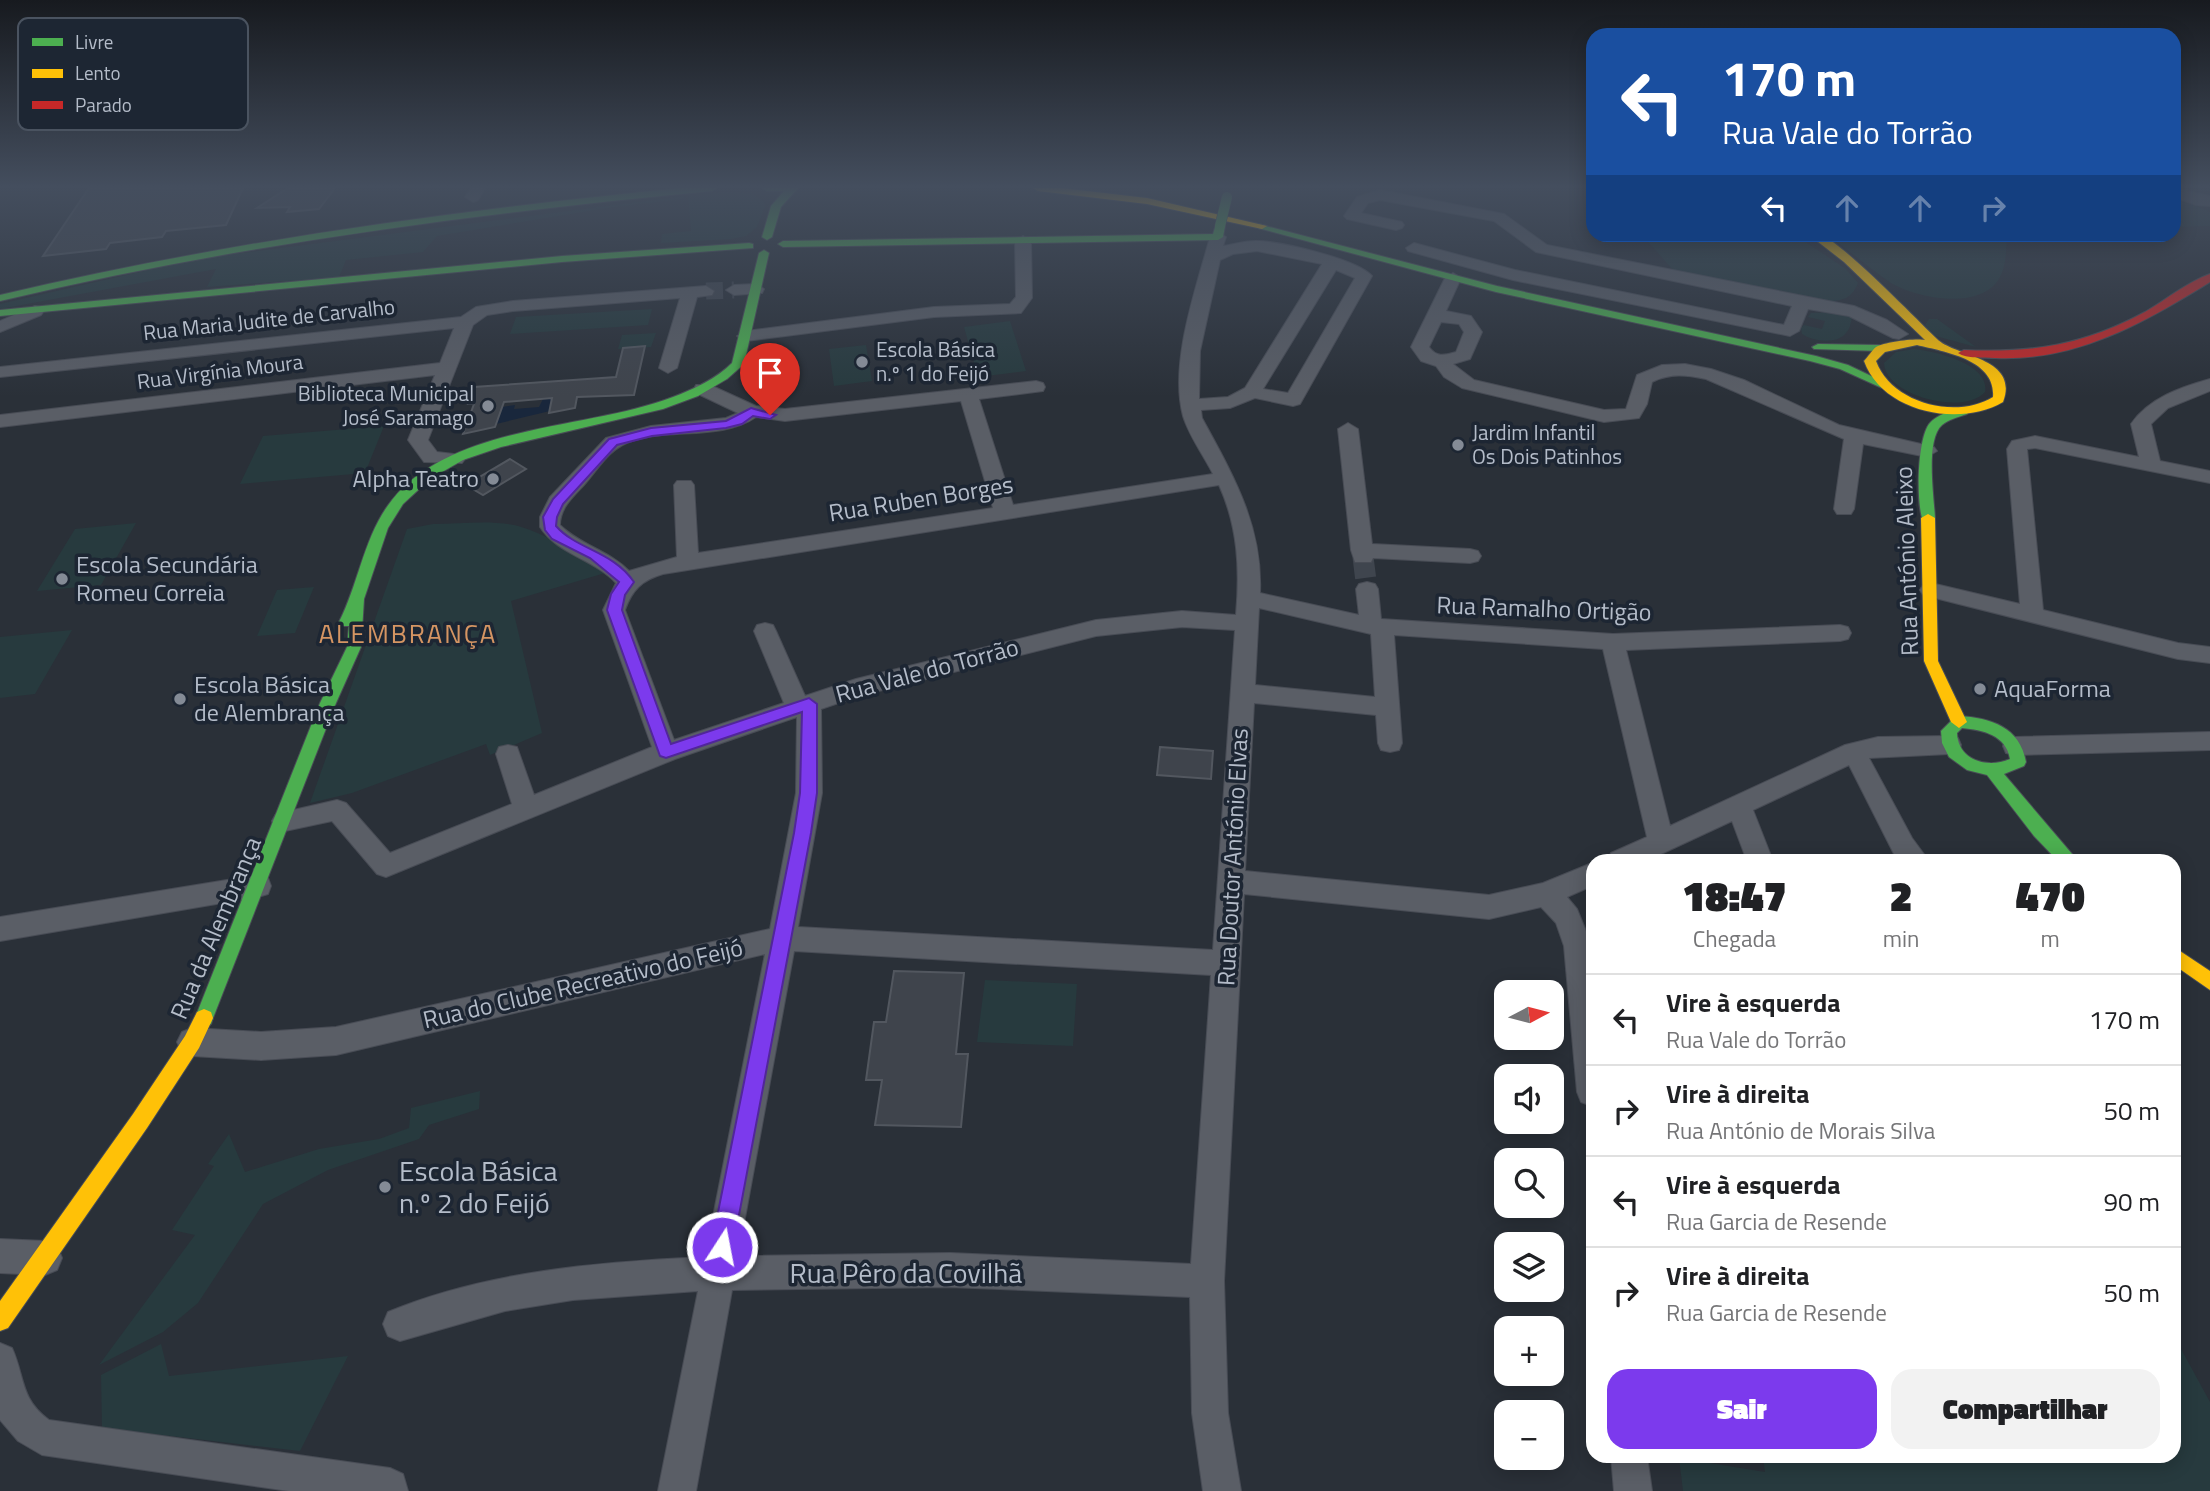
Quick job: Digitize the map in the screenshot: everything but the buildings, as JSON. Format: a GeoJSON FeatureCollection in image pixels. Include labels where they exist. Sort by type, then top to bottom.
{"type":"FeatureCollection","features":[{"type":"Feature","properties":{"kind":"main road"},"geometry":{"type":"LineString","coordinates":[[0,289],[135,258]]}},
{"type":"Feature","properties":{"kind":"main road"},"geometry":{"type":"LineString","coordinates":[[0,298],[120,269],[183,258]]}},
{"type":"Feature","properties":{"kind":"main road"},"geometry":{"type":"LineString","coordinates":[[0,313],[566,258]]}},
{"type":"Feature","properties":{"kind":"main road"},"geometry":{"type":"LineString","coordinates":[[744,341],[763,258]]}},
{"type":"Feature","properties":{"kind":"main road"},"geometry":{"type":"LineString","coordinates":[[1381,258],[1453,278],[1812,358],[1844,367],[1923,405],[1963,411],[1993,404],[2019,374],[2074,362]]}},
{"type":"Feature","properties":{"kind":"main road"},"geometry":{"type":"LineString","coordinates":[[1417,258],[1496,279],[1764,336],[1840,349],[1890,342],[1917,342],[1979,355],[2016,356],[2086,344],[2117,333],[2210,277]]}},
{"type":"Feature","properties":{"kind":"main road"},"geometry":{"type":"LineString","coordinates":[[1847,258],[1872,280],[1894,307],[1936,345]]}},
{"type":"Feature","properties":{"kind":"main road"},"geometry":{"type":"LineString","coordinates":[[1882,384],[1869,363],[1872,355],[1890,342],[1894,307]]}},
{"type":"Feature","properties":{"kind":"main road","name":"Rua da Alembrança"},"geometry":{"type":"LineString","coordinates":[[382,535],[462,456],[669,404],[707,386],[744,341]]}},
{"type":"Feature","properties":{"kind":"main road"},"geometry":{"type":"LineString","coordinates":[[1955,351],[1986,367],[1997,377],[2001,393]]}},
{"type":"Feature","properties":{"kind":"main road","name":"Rua António Aleixo"},"geometry":{"type":"LineString","coordinates":[[1896,393],[1919,414],[1928,443],[1931,661],[1944,693],[1954,734]]}},
{"type":"Feature","properties":{"kind":"main road","name":"Rua António Aleixo"},"geometry":{"type":"LineString","coordinates":[[1928,443],[1941,419],[1963,411]]}},
{"type":"Feature","properties":{"kind":"main road","name":"Rua da Alembrança"},"geometry":{"type":"LineString","coordinates":[[328,703],[331,658],[358,601],[382,535],[386,516],[429,465]]}},
{"type":"Feature","properties":{"kind":"main road","name":"Rua da Alembrança"},"geometry":{"type":"LineString","coordinates":[[0,1320],[192,1042],[214,1000],[285,821],[328,703],[357,636],[358,601]]}},
{"type":"Feature","properties":{"kind":"main road"},"geometry":{"type":"LineString","coordinates":[[1993,772],[2013,768],[2018,762],[2015,746],[1996,730],[1971,722],[1954,734],[1962,760],[1993,772],[2040,831],[2062,854]]}},
{"type":"Feature","properties":{"kind":"main road"},"geometry":{"type":"LineString","coordinates":[[2181,960],[2210,982]]}},
{"type":"Feature","properties":{"kind":"street"},"geometry":{"type":"LineString","coordinates":[[744,341],[911,315],[1015,309],[1024,298],[1023,258]]}},
{"type":"Feature","properties":{"kind":"street","name":"Rua Doutor António Elvas"},"geometry":{"type":"LineString","coordinates":[[1213,258],[1189,375],[1190,405],[1193,418],[1226,478],[1242,515],[1247,534],[1249,598],[1207,1282],[1210,1413],[1222,1491]]}},
{"type":"Feature","properties":{"kind":"street"},"geometry":{"type":"LineString","coordinates":[[1252,393],[1293,400],[1364,276],[1332,262],[1313,258]]}},
{"type":"Feature","properties":{"kind":"street"},"geometry":{"type":"LineString","coordinates":[[1449,258],[1513,275],[1790,331],[1801,304]]}},
{"type":"Feature","properties":{"kind":"street"},"geometry":{"type":"LineString","coordinates":[[1584,258],[1866,316],[1890,342]]}},
{"type":"Feature","properties":{"kind":"street"},"geometry":{"type":"LineString","coordinates":[[1190,405],[1233,402],[1252,393],[1332,262]]}},
{"type":"Feature","properties":{"kind":"street"},"geometry":{"type":"LineString","coordinates":[[1453,278],[1420,347],[1427,357],[1442,362],[1450,373],[1468,384],[1604,416],[1620,417],[1632,414],[1638,404],[1643,379],[1651,372],[1666,368],[1685,370],[1751,389],[1826,426],[1854,435],[1928,443]]}},
{"type":"Feature","properties":{"kind":"street"},"geometry":{"type":"LineString","coordinates":[[1832,307],[1865,299],[1872,291],[1872,280]]}},
{"type":"Feature","properties":{"kind":"street"},"geometry":{"type":"LineString","coordinates":[[734,290],[756,289]]}},
{"type":"Feature","properties":{"kind":"street","name":"Rua Maria Judite de Carvalho"},"geometry":{"type":"LineString","coordinates":[[0,372],[466,322],[474,314],[494,308],[698,292],[668,368]]}},
{"type":"Feature","properties":{"kind":"street"},"geometry":{"type":"LineString","coordinates":[[0,327],[36,311]]}},
{"type":"Feature","properties":{"kind":"street"},"geometry":{"type":"LineString","coordinates":[[1434,318],[1453,316],[1465,320],[1473,332],[1464,355],[1442,362]]}},
{"type":"Feature","properties":{"kind":"street"},"geometry":{"type":"LineString","coordinates":[[462,456],[429,465],[418,442],[466,322]]}},
{"type":"Feature","properties":{"kind":"street","name":"Rua Virgínia Moura"},"geometry":{"type":"LineString","coordinates":[[0,421],[446,368]]}},
{"type":"Feature","properties":{"kind":"street"},"geometry":{"type":"LineString","coordinates":[[2151,466],[2141,424],[2144,418],[2152,410],[2210,385]]}},
{"type":"Feature","properties":{"kind":"street"},"geometry":{"type":"LineString","coordinates":[[707,386],[733,407],[751,412],[785,415],[1036,387]]}},
{"type":"Feature","properties":{"kind":"street"},"geometry":{"type":"LineString","coordinates":[[969,394],[1005,513]]}},
{"type":"Feature","properties":{"kind":"street"},"geometry":{"type":"LineString","coordinates":[[666,752],[614,610],[618,594],[626,582],[595,555],[557,536],[550,527],[550,517],[557,502],[613,442],[651,432],[726,424],[738,421],[751,412]]}},
{"type":"Feature","properties":{"kind":"street"},"geometry":{"type":"LineString","coordinates":[[1348,429],[1363,554],[1470,556]]}},
{"type":"Feature","properties":{"kind":"street"},"geometry":{"type":"LineString","coordinates":[[1844,509],[1854,435]]}},
{"type":"Feature","properties":{"kind":"street"},"geometry":{"type":"LineString","coordinates":[[2032,616],[2017,449],[2025,442],[2210,477]]}},
{"type":"Feature","properties":{"kind":"street","name":"Rua Ruben Borges"},"geometry":{"type":"LineString","coordinates":[[626,582],[642,573],[688,562],[1226,478]]}},
{"type":"Feature","properties":{"kind":"street"},"geometry":{"type":"LineString","coordinates":[[684,485],[688,562]]}},
{"type":"Feature","properties":{"kind":"street"},"geometry":{"type":"LineString","coordinates":[[1367,589],[1377,627],[1390,743]]}},
{"type":"Feature","properties":{"kind":"street"},"geometry":{"type":"LineString","coordinates":[[1931,590],[2178,651],[2210,655]]}},
{"type":"Feature","properties":{"kind":"street","name":"Rua Ramalho Ortigão"},"geometry":{"type":"LineString","coordinates":[[1249,598],[1377,627],[1613,642],[1840,633]]}},
{"type":"Feature","properties":{"kind":"street","name":"Rua Vale do Torrão"},"geometry":{"type":"LineString","coordinates":[[285,821],[337,810],[386,866],[666,752],[856,688],[1096,628],[1182,619],[1247,623]]}},
{"type":"Feature","properties":{"kind":"street"},"geometry":{"type":"LineString","coordinates":[[677,1491],[808,793],[804,705],[765,631]]}},
{"type":"Feature","properties":{"kind":"street"},"geometry":{"type":"LineString","coordinates":[[1613,642],[1661,842]]}},
{"type":"Feature","properties":{"kind":"street"},"geometry":{"type":"LineString","coordinates":[[1243,694],[1388,707]]}},
{"type":"Feature","properties":{"kind":"street"},"geometry":{"type":"LineString","coordinates":[[1635,854],[1854,752],[1954,734]]}},
{"type":"Feature","properties":{"kind":"street"},"geometry":{"type":"LineString","coordinates":[[2015,746],[2210,741]]}},
{"type":"Feature","properties":{"kind":"street"},"geometry":{"type":"LineString","coordinates":[[1854,752],[1903,846],[1910,854]]}},
{"type":"Feature","properties":{"kind":"street"},"geometry":{"type":"LineString","coordinates":[[508,754],[526,809]]}},
{"type":"Feature","properties":{"kind":"street"},"geometry":{"type":"LineString","coordinates":[[1739,806],[1757,854]]}},
{"type":"Feature","properties":{"kind":"street"},"geometry":{"type":"LineString","coordinates":[[1231,881],[1489,907],[1547,894],[1586,877]]}},
{"type":"Feature","properties":{"kind":"street"},"geometry":{"type":"LineString","coordinates":[[0,929],[258,886]]}},
{"type":"Feature","properties":{"kind":"street"},"geometry":{"type":"LineString","coordinates":[[1547,894],[1567,917],[1578,946],[1586,1029]]}},
{"type":"Feature","properties":{"kind":"street","name":"Rua do Clube Recreativo do Feijó"},"geometry":{"type":"LineString","coordinates":[[192,1042],[261,1046],[336,1041],[782,938],[1226,963]]}},
{"type":"Feature","properties":{"kind":"street"},"geometry":{"type":"LineString","coordinates":[[0,1256],[45,1258]]}},
{"type":"Feature","properties":{"kind":"street","name":"Rua Pêro da Covilhã"},"geometry":{"type":"LineString","coordinates":[[400,1324],[505,1294],[573,1283],[717,1273],[950,1270],[1207,1282]]}},
{"type":"Feature","properties":{"kind":"street"},"geometry":{"type":"LineString","coordinates":[[0,1360],[7,1394],[20,1422],[42,1437],[390,1487],[389,1491]]}},
{"type":"Feature","properties":{"kind":"street"},"geometry":{"type":"LineString","coordinates":[[1630,1463],[1633,1491]]}},
{"type":"Feature","properties":{"kind":"green space"},"geometry":{"type":"Polygon","coordinates":[[[369,258],[346,260],[339,277],[207,287],[216,269],[0,309],[0,304],[196,259],[369,258]]]}},
{"type":"Feature","properties":{"kind":"green space"},"geometry":{"type":"Polygon","coordinates":[[[1662,258],[1829,258],[1846,269],[1858,283],[1845,298],[1826,302],[1674,271],[1662,258]]]}},
{"type":"Feature","properties":{"kind":"green space"},"geometry":{"type":"Polygon","coordinates":[[[1857,258],[2006,258],[2000,277],[1991,288],[1979,295],[1965,298],[1949,299],[1917,294],[1891,283],[1857,258]]]}},
{"type":"Feature","properties":{"kind":"green space"},"geometry":{"type":"Polygon","coordinates":[[[652,309],[648,325],[510,334],[516,317],[652,309]]]}},
{"type":"Feature","properties":{"kind":"green space"},"geometry":{"type":"Polygon","coordinates":[[[1833,312],[1852,317],[1848,330],[1842,337],[1824,341],[1802,334],[1801,328],[1804,325],[1822,329],[1825,321],[1808,317],[1811,313],[1833,312]]]}},
{"type":"Feature","properties":{"kind":"green space"},"geometry":{"type":"Polygon","coordinates":[[[1929,319],[1937,319],[1976,347],[1932,335],[1925,325],[1929,319]]]}},
{"type":"Feature","properties":{"kind":"green space"},"geometry":{"type":"Polygon","coordinates":[[[1010,321],[1026,371],[978,377],[964,327],[1010,321]]]}},
{"type":"Feature","properties":{"kind":"green space"},"geometry":{"type":"Polygon","coordinates":[[[656,333],[651,347],[618,349],[622,335],[656,333]]]}},
{"type":"Feature","properties":{"kind":"green space"},"geometry":{"type":"Polygon","coordinates":[[[866,345],[872,381],[834,386],[829,349],[866,345]]]}},
{"type":"Feature","properties":{"kind":"green space"},"geometry":{"type":"Polygon","coordinates":[[[1914,349],[1947,356],[1970,367],[1984,382],[1985,392],[1975,399],[1944,402],[1927,399],[1897,385],[1888,375],[1884,363],[1896,352],[1914,349]]]}},
{"type":"Feature","properties":{"kind":"green space"},"geometry":{"type":"Polygon","coordinates":[[[384,426],[365,473],[240,484],[263,436],[384,426]]]}},
{"type":"Feature","properties":{"kind":"green space"},"geometry":{"type":"Polygon","coordinates":[[[484,522],[514,525],[562,544],[605,573],[511,601],[542,733],[490,755],[486,744],[352,793],[310,803],[407,529],[433,524],[484,522]]]}},
{"type":"Feature","properties":{"kind":"green space"},"geometry":{"type":"Polygon","coordinates":[[[136,523],[101,585],[37,591],[75,529],[136,523]]]}},
{"type":"Feature","properties":{"kind":"green space"},"geometry":{"type":"Polygon","coordinates":[[[314,587],[295,633],[257,636],[277,590],[314,587]]]}},
{"type":"Feature","properties":{"kind":"green space"},"geometry":{"type":"Polygon","coordinates":[[[72,630],[35,694],[0,698],[0,637],[72,630]]]}},
{"type":"Feature","properties":{"kind":"green space"},"geometry":{"type":"Polygon","coordinates":[[[985,980],[1077,984],[1073,1046],[977,1042],[985,980]]]}},
{"type":"Feature","properties":{"kind":"green space"},"geometry":{"type":"Polygon","coordinates":[[[480,1091],[479,1109],[429,1125],[419,1139],[328,1170],[263,1204],[198,1303],[163,1332],[99,1365],[195,1235],[172,1230],[214,1166],[208,1164],[229,1134],[245,1172],[319,1149],[379,1139],[409,1128],[411,1108],[480,1091]]]}},
{"type":"Feature","properties":{"kind":"green space"},"geometry":{"type":"Polygon","coordinates":[[[161,1344],[169,1376],[348,1356],[300,1451],[102,1428],[101,1375],[161,1344]]]}},
{"type":"Feature","properties":{"kind":"green space"},"geometry":{"type":"Polygon","coordinates":[[[2181,1349],[2210,1402],[2210,1491],[1683,1491],[1680,1463],[1710,1463],[1765,1472],[1764,1463],[2181,1463],[2181,1349]]]}},
{"type":"Feature","properties":{"kind":"water"},"geometry":{"type":"Polygon","coordinates":[[[553,398],[550,411],[496,424],[502,407],[539,407],[543,399],[553,398]]]}},
{"type":"Feature","properties":{"kind":"tunnel"},"geometry":{"type":"LineString","coordinates":[[706,291],[734,290]]}},
{"type":"Feature","properties":{"kind":"tunnel"},"geometry":{"type":"LineString","coordinates":[[1363,557],[1367,589]]}},
{"type":"Feature","properties":{"kind":"traffic: fast"},"geometry":{"type":"LineString","coordinates":[[0,298],[184,258]]}},
{"type":"Feature","properties":{"kind":"traffic: fast"},"geometry":{"type":"LineString","coordinates":[[0,313],[581,258]]}},
{"type":"Feature","properties":{"kind":"traffic: fast"},"geometry":{"type":"LineString","coordinates":[[346,622],[381,528],[398,501],[426,476],[459,458],[497,444],[659,407],[694,393],[733,369],[738,364],[763,258]]}},
{"type":"Feature","properties":{"kind":"traffic: fast"},"geometry":{"type":"LineString","coordinates":[[1379,258],[1496,289],[1812,358],[1844,367],[1882,384]]}},
{"type":"Feature","properties":{"kind":"traffic: fast"},"geometry":{"type":"LineString","coordinates":[[1818,347],[1879,348]]}},
{"type":"Feature","properties":{"kind":"traffic: fast"},"geometry":{"type":"LineString","coordinates":[[1928,518],[1926,457],[1930,434],[1940,421],[1963,411]]}},
{"type":"Feature","properties":{"kind":"traffic: fast"},"geometry":{"type":"LineString","coordinates":[[204,1018],[328,703],[354,647],[358,601]]}},
{"type":"Feature","properties":{"kind":"traffic: fast"},"geometry":{"type":"LineString","coordinates":[[1959,722],[1979,724],[2006,736],[2016,751],[2018,762],[2008,767],[1984,769],[1962,761],[1954,753],[1949,731],[1959,722]]}},
{"type":"Feature","properties":{"kind":"traffic: fast"},"geometry":{"type":"LineString","coordinates":[[1993,772],[2040,831],[2062,854]]}},
{"type":"Feature","properties":{"kind":"traffic: slow"},"geometry":{"type":"LineString","coordinates":[[1845,258],[1936,345]]}},
{"type":"Feature","properties":{"kind":"traffic: slow"},"geometry":{"type":"LineString","coordinates":[[1917,342],[1973,358],[1985,366],[1995,375],[2000,386],[1999,399],[1986,407],[1967,411],[1947,410],[1925,406],[1887,389],[1875,376],[1870,361],[1881,349],[1917,342]]}},
{"type":"Feature","properties":{"kind":"traffic: slow"},"geometry":{"type":"LineString","coordinates":[[1928,518],[1931,661],[1959,722]]}},
{"type":"Feature","properties":{"kind":"traffic: slow"},"geometry":{"type":"LineString","coordinates":[[2181,960],[2210,982]]}},
{"type":"Feature","properties":{"kind":"traffic: slow"},"geometry":{"type":"LineString","coordinates":[[0,1320],[140,1121],[192,1042],[204,1018]]}},
{"type":"Feature","properties":{"kind":"traffic: jam"},"geometry":{"type":"LineString","coordinates":[[1964,353],[2001,355],[2065,348],[2122,328],[2210,277]]}},
{"type":"Feature","properties":{"kind":"place","name":"Escola Básica n.º 1 do Feijó"},"geometry":{"type":"Point","coordinates":[862,362]}},
{"type":"Feature","properties":{"kind":"place","name":"Biblioteca Municipal José Saramago"},"geometry":{"type":"Point","coordinates":[488,406]}},
{"type":"Feature","properties":{"kind":"place","name":"Jardim Infantil Os Dois Patinhos"},"geometry":{"type":"Point","coordinates":[1458,445]}},
{"type":"Feature","properties":{"kind":"place","name":"Alpha Teatro"},"geometry":{"type":"Point","coordinates":[493,479]}},
{"type":"Feature","properties":{"kind":"place","name":"Escola Secundária Romeu Correia"},"geometry":{"type":"Point","coordinates":[62,579]}},
{"type":"Feature","properties":{"kind":"place","name":"AquaForma"},"geometry":{"type":"Point","coordinates":[1980,689]}},
{"type":"Feature","properties":{"kind":"place","name":"Escola Básica de Alembrança"},"geometry":{"type":"Point","coordinates":[180,699]}},
{"type":"Feature","properties":{"kind":"place","name":"Escola Básica n.º 2 do Feijó"},"geometry":{"type":"Point","coordinates":[385,1187]}},
{"type":"Feature","properties":{"kind":"district","name":"ALEMBRANÇA"},"geometry":{"type":"Point","coordinates":[408,634]}},
{"type":"Feature","properties":{"kind":"route"},"geometry":{"type":"LineString","coordinates":[[722,1247],[802,833],[811,749],[809,704],[666,752],[614,610],[618,594],[626,582],[595,555],[557,536],[550,527],[550,517],[557,502],[613,442],[651,432],[726,424],[738,421],[751,412],[770,415]]}}]}
